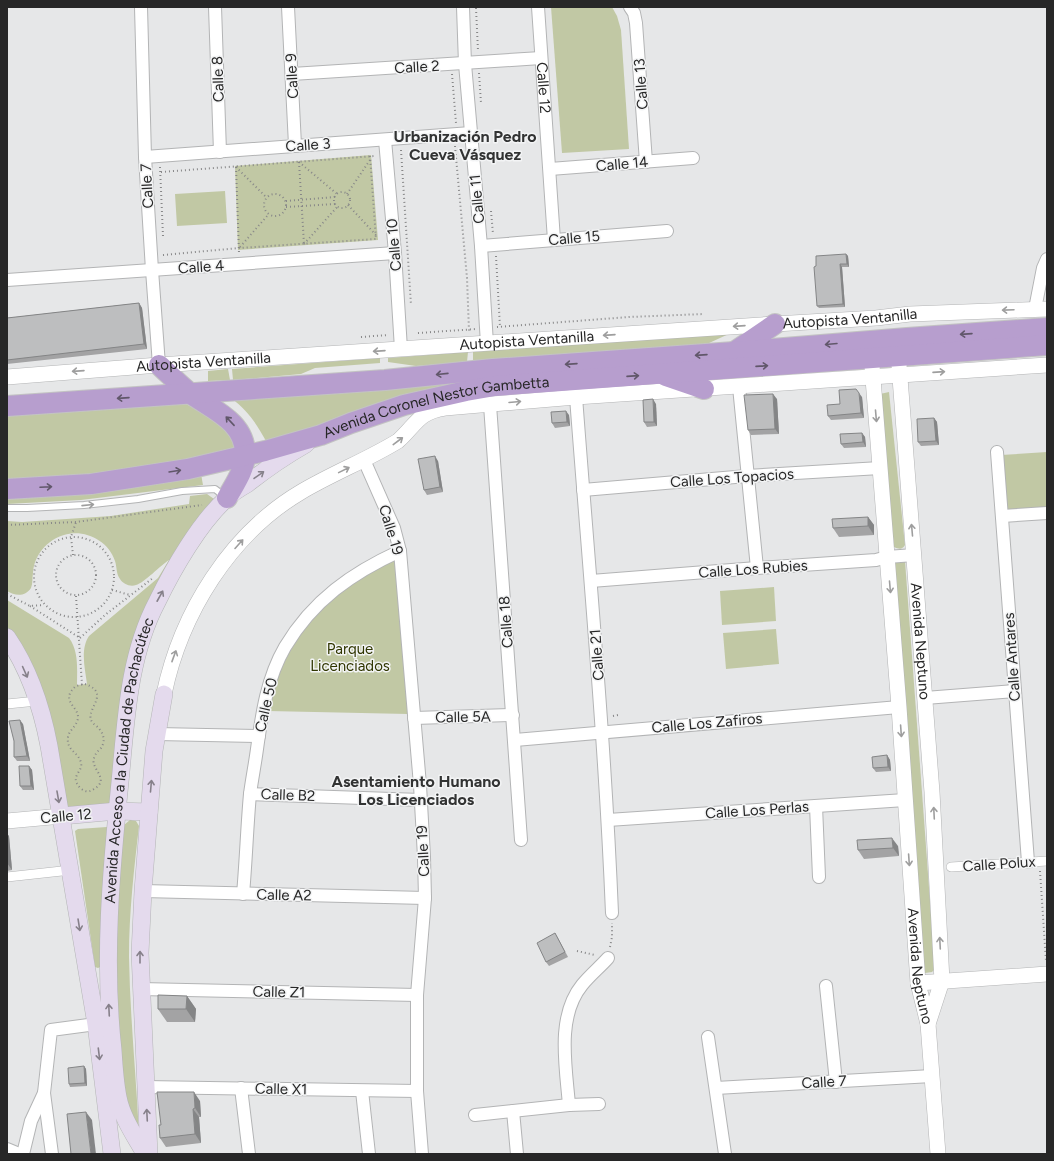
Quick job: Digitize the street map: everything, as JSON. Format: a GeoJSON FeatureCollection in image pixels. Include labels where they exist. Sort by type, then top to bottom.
{"type":"FeatureCollection","features":[{"type":"Feature","properties":{"kind":"highway"},"geometry":{"type":"LineString","coordinates":[[734,352],[775,324]]}},
{"type":"Feature","properties":{"kind":"highway","name":"Autopista Ventanilla"},"geometry":{"type":"LineString","coordinates":[[898,356],[1047,328]]}},
{"type":"Feature","properties":{"kind":"highway","name":"Autopista Ventanilla"},"geometry":{"type":"LineString","coordinates":[[871,358],[1047,345]]}},
{"type":"Feature","properties":{"kind":"highway","name":"Avenida Coronel Nestor Gambetta"},"geometry":{"type":"LineString","coordinates":[[7,406],[385,380],[493,369],[734,352],[871,358]]}},
{"type":"Feature","properties":{"kind":"highway","name":"Avenida Coronel Nestor Gambetta"},"geometry":{"type":"LineString","coordinates":[[7,489],[91,484],[188,469],[245,456],[321,435],[351,422],[404,405],[495,386],[871,358]]}},
{"type":"Feature","properties":{"kind":"highway"},"geometry":{"type":"LineString","coordinates":[[159,365],[192,394],[225,416],[241,436],[245,456],[239,475],[227,498]]}},
{"type":"Feature","properties":{"kind":"highway"},"geometry":{"type":"LineString","coordinates":[[660,374],[704,389]]}},
{"type":"Feature","properties":{"kind":"main road","name":"Avenida Acceso a la Ciudad de Pachacútec"},"geometry":{"type":"LineString","coordinates":[[145,1154],[122,1114],[118,1096],[111,1034],[108,976],[108,937],[117,811],[131,686],[136,659],[145,630],[156,603],[187,548],[209,518],[227,498],[285,456],[321,435]]}},
{"type":"Feature","properties":{"kind":"main road"},"geometry":{"type":"LineString","coordinates":[[7,637],[20,660],[37,701],[49,746],[96,1024],[112,1154]]}},
{"type":"Feature","properties":{"kind":"main road","name":"Avenida Acceso a la Ciudad de Pachacútec"},"geometry":{"type":"LineString","coordinates":[[149,1154],[140,989],[142,891],[157,734],[164,694]]}},
{"type":"Feature","properties":{"kind":"main road","name":"Calle 12"},"geometry":{"type":"LineString","coordinates":[[62,816],[117,811],[149,812]]}},
{"type":"Feature","properties":{"kind":"street","name":"Calle 7"},"geometry":{"type":"LineString","coordinates":[[141,7],[145,157],[159,365]]}},
{"type":"Feature","properties":{"kind":"street","name":"Calle 8"},"geometry":{"type":"LineString","coordinates":[[215,7],[220,152]]}},
{"type":"Feature","properties":{"kind":"street","name":"Calle 9"},"geometry":{"type":"LineString","coordinates":[[288,7],[295,145]]}},
{"type":"Feature","properties":{"kind":"street","name":"Calle 11"},"geometry":{"type":"LineString","coordinates":[[463,7],[465,64],[481,246],[487,344]]}},
{"type":"Feature","properties":{"kind":"street","name":"Calle 12"},"geometry":{"type":"LineString","coordinates":[[538,7],[554,240]]}},
{"type":"Feature","properties":{"kind":"street","name":"Calle 13"},"geometry":{"type":"LineString","coordinates":[[630,7],[634,13],[636,23],[646,162]]}},
{"type":"Feature","properties":{"kind":"street","name":"Calle 2"},"geometry":{"type":"LineString","coordinates":[[292,74],[542,58]]}},
{"type":"Feature","properties":{"kind":"street","name":"Calle 3"},"geometry":{"type":"LineString","coordinates":[[145,157],[295,145],[385,140],[471,132]]}},
{"type":"Feature","properties":{"kind":"street","name":"Calle 10"},"geometry":{"type":"LineString","coordinates":[[385,140],[395,253],[401,349]]}},
{"type":"Feature","properties":{"kind":"street","name":"Calle 14"},"geometry":{"type":"LineString","coordinates":[[550,169],[693,158]]}},
{"type":"Feature","properties":{"kind":"street","name":"Calle 15"},"geometry":{"type":"LineString","coordinates":[[481,246],[666,231]]}},
{"type":"Feature","properties":{"kind":"street","name":"Calle 4"},"geometry":{"type":"LineString","coordinates":[[7,280],[395,253]]}},
{"type":"Feature","properties":{"kind":"street"},"geometry":{"type":"LineString","coordinates":[[1041,309],[1043,268],[1047,259]]}},
{"type":"Feature","properties":{"kind":"street","name":"Autopista Ventanilla"},"geometry":{"type":"LineString","coordinates":[[7,377],[159,365],[876,318],[910,314],[1041,309]]}},
{"type":"Feature","properties":{"kind":"street","name":"Autopista Ventanilla"},"geometry":{"type":"LineString","coordinates":[[364,460],[398,442],[407,434],[419,418],[432,411],[445,408],[576,397],[739,387],[871,358],[898,356],[1047,365]]}},
{"type":"Feature","properties":{"kind":"street","name":"Avenida Neptuno"},"geometry":{"type":"LineString","coordinates":[[898,356],[933,800],[942,982],[928,1024]]}},
{"type":"Feature","properties":{"kind":"street","name":"Avenida Neptuno"},"geometry":{"type":"LineString","coordinates":[[871,358],[899,707],[918,983],[928,1024]]}},
{"type":"Feature","properties":{"kind":"street"},"geometry":{"type":"LineString","coordinates":[[739,387],[757,568]]}},
{"type":"Feature","properties":{"kind":"street","name":"Calle 21"},"geometry":{"type":"LineString","coordinates":[[576,397],[603,731],[612,913]]}},
{"type":"Feature","properties":{"kind":"street","name":"Calle 18"},"geometry":{"type":"LineString","coordinates":[[490,404],[521,840]]}},
{"type":"Feature","properties":{"kind":"street","name":"Calle Antares"},"geometry":{"type":"LineString","coordinates":[[997,452],[1015,691],[1038,862]]}},
{"type":"Feature","properties":{"kind":"street","name":"Calle 19"},"geometry":{"type":"LineString","coordinates":[[364,460],[394,528],[400,551],[421,800],[425,898],[417,995],[418,1091],[422,1154]]}},
{"type":"Feature","properties":{"kind":"street","name":"Avenida Acceso a la Ciudad de Pachacútec"},"geometry":{"type":"LineString","coordinates":[[164,694],[172,660],[184,632],[207,586],[227,558],[252,530],[277,507],[301,492],[364,460]]}},
{"type":"Feature","properties":{"kind":"street","name":"Calle Los Topacios"},"geometry":{"type":"LineString","coordinates":[[583,490],[747,476],[880,468]]}},
{"type":"Feature","properties":{"kind":"street"},"geometry":{"type":"LineString","coordinates":[[1002,516],[1047,513]]}},
{"type":"Feature","properties":{"kind":"street","name":"Calle 50"},"geometry":{"type":"LineString","coordinates":[[243,894],[250,794],[259,736],[268,686],[285,647],[315,608],[334,591],[352,576],[372,564],[400,551]]}},
{"type":"Feature","properties":{"kind":"street","name":"Calle Los Rubies"},"geometry":{"type":"LineString","coordinates":[[591,581],[876,560],[887,557],[914,555]]}},
{"type":"Feature","properties":{"kind":"street"},"geometry":{"type":"LineString","coordinates":[[925,698],[1015,691]]}},
{"type":"Feature","properties":{"kind":"street"},"geometry":{"type":"LineString","coordinates":[[7,704],[37,701]]}},
{"type":"Feature","properties":{"kind":"street","name":"Calle Los Zafiros"},"geometry":{"type":"LineString","coordinates":[[515,740],[603,731],[899,707]]}},
{"type":"Feature","properties":{"kind":"street","name":"Calle 5A"},"geometry":{"type":"LineString","coordinates":[[414,718],[513,716]]}},
{"type":"Feature","properties":{"kind":"street"},"geometry":{"type":"LineString","coordinates":[[157,734],[259,736]]}},
{"type":"Feature","properties":{"kind":"street","name":"Calle B2"},"geometry":{"type":"LineString","coordinates":[[250,794],[421,800]]}},
{"type":"Feature","properties":{"kind":"street","name":"Calle Los Perlas"},"geometry":{"type":"LineString","coordinates":[[608,820],[905,800]]}},
{"type":"Feature","properties":{"kind":"street"},"geometry":{"type":"LineString","coordinates":[[816,806],[819,877]]}},
{"type":"Feature","properties":{"kind":"street","name":"Calle 12"},"geometry":{"type":"LineString","coordinates":[[7,821],[62,816]]}},
{"type":"Feature","properties":{"kind":"street","name":"Calle Polux"},"geometry":{"type":"LineString","coordinates":[[951,867],[1038,862]]}},
{"type":"Feature","properties":{"kind":"street"},"geometry":{"type":"LineString","coordinates":[[7,878],[71,870]]}},
{"type":"Feature","properties":{"kind":"street","name":"Calle A2"},"geometry":{"type":"LineString","coordinates":[[142,891],[425,898]]}},
{"type":"Feature","properties":{"kind":"street"},"geometry":{"type":"LineString","coordinates":[[569,1105],[564,1032],[569,1009],[581,986],[608,958]]}},
{"type":"Feature","properties":{"kind":"street"},"geometry":{"type":"LineString","coordinates":[[918,983],[1047,974]]}},
{"type":"Feature","properties":{"kind":"street"},"geometry":{"type":"LineString","coordinates":[[826,986],[836,1082]]}},
{"type":"Feature","properties":{"kind":"street","name":"Calle Z1"},"geometry":{"type":"LineString","coordinates":[[140,989],[417,995]]}},
{"type":"Feature","properties":{"kind":"street"},"geometry":{"type":"LineString","coordinates":[[52,1154],[44,1094],[51,1030],[96,1024]]}},
{"type":"Feature","properties":{"kind":"street"},"geometry":{"type":"LineString","coordinates":[[928,1024],[938,1154]]}},
{"type":"Feature","properties":{"kind":"street"},"geometry":{"type":"LineString","coordinates":[[708,1036],[725,1154]]}},
{"type":"Feature","properties":{"kind":"street","name":"Calle 7"},"geometry":{"type":"LineString","coordinates":[[716,1088],[932,1076]]}},
{"type":"Feature","properties":{"kind":"street","name":"Calle X1"},"geometry":{"type":"LineString","coordinates":[[145,1087],[418,1091]]}},
{"type":"Feature","properties":{"kind":"street"},"geometry":{"type":"LineString","coordinates":[[241,1088],[249,1154]]}},
{"type":"Feature","properties":{"kind":"street"},"geometry":{"type":"LineString","coordinates":[[362,1090],[368,1154]]}},
{"type":"Feature","properties":{"kind":"street"},"geometry":{"type":"LineString","coordinates":[[23,1154],[31,1121],[44,1094]]}},
{"type":"Feature","properties":{"kind":"street"},"geometry":{"type":"LineString","coordinates":[[475,1115],[569,1105],[599,1104]]}},
{"type":"Feature","properties":{"kind":"street"},"geometry":{"type":"LineString","coordinates":[[514,1111],[517,1154]]}},
{"type":"Feature","properties":{"kind":"street"},"geometry":{"type":"LineString","coordinates":[[7,1149],[19,1154]]}},
{"type":"Feature","properties":{"kind":"lane"},"geometry":{"type":"LineString","coordinates":[[7,508],[84,505],[138,499],[182,491],[215,489],[227,498]]}},
{"type":"Feature","properties":{"kind":"path"},"geometry":{"type":"LineString","coordinates":[[476,7],[478,51]]}},
{"type":"Feature","properties":{"kind":"path"},"geometry":{"type":"LineString","coordinates":[[452,70],[457,128]]}},
{"type":"Feature","properties":{"kind":"path"},"geometry":{"type":"LineString","coordinates":[[454,144],[467,278],[469,335]]}},
{"type":"Feature","properties":{"kind":"path"},"geometry":{"type":"LineString","coordinates":[[401,148],[411,286],[411,310]]}},
{"type":"Feature","properties":{"kind":"path"},"geometry":{"type":"LineString","coordinates":[[161,172],[370,156],[376,235],[376,239],[239,248],[163,255],[164,269]]}},
{"type":"Feature","properties":{"kind":"path"},"geometry":{"type":"LineString","coordinates":[[347,194],[370,159]]}},
{"type":"Feature","properties":{"kind":"path"},"geometry":{"type":"LineString","coordinates":[[299,162],[337,194]]}},
{"type":"Feature","properties":{"kind":"path"},"geometry":{"type":"LineString","coordinates":[[299,162],[304,244]]}},
{"type":"Feature","properties":{"kind":"path"},"geometry":{"type":"LineString","coordinates":[[160,166],[163,240]]}},
{"type":"Feature","properties":{"kind":"path"},"geometry":{"type":"LineString","coordinates":[[236,166],[266,197]]}},
{"type":"Feature","properties":{"kind":"path"},"geometry":{"type":"LineString","coordinates":[[236,166],[240,264]]}},
{"type":"Feature","properties":{"kind":"path"},"geometry":{"type":"LineString","coordinates":[[343,192],[347,194],[350,199],[348,205],[345,207],[338,206],[336,204],[335,197],[337,194],[343,192]]}},
{"type":"Feature","properties":{"kind":"path"},"geometry":{"type":"LineString","coordinates":[[275,193],[284,197],[286,201],[284,211],[277,216],[269,214],[264,206],[266,197],[275,193]]}},
{"type":"Feature","properties":{"kind":"path"},"geometry":{"type":"LineString","coordinates":[[286,201],[335,197]]}},
{"type":"Feature","properties":{"kind":"path"},"geometry":{"type":"LineString","coordinates":[[286,207],[336,204]]}},
{"type":"Feature","properties":{"kind":"path"},"geometry":{"type":"LineString","coordinates":[[348,205],[376,235]]}},
{"type":"Feature","properties":{"kind":"path"},"geometry":{"type":"LineString","coordinates":[[304,244],[338,206]]}},
{"type":"Feature","properties":{"kind":"path"},"geometry":{"type":"LineString","coordinates":[[239,248],[269,214]]}},
{"type":"Feature","properties":{"kind":"path"},"geometry":{"type":"LineString","coordinates":[[495,251],[500,327]]}},
{"type":"Feature","properties":{"kind":"path"},"geometry":{"type":"LineString","coordinates":[[494,327],[629,317],[705,314]]}},
{"type":"Feature","properties":{"kind":"path"},"geometry":{"type":"LineString","coordinates":[[411,334],[481,328]]}},
{"type":"Feature","properties":{"kind":"path"},"geometry":{"type":"LineString","coordinates":[[7,525],[76,522],[201,504],[204,507]]}},
{"type":"Feature","properties":{"kind":"path"},"geometry":{"type":"LineString","coordinates":[[73,555],[71,536],[76,522]]}},
{"type":"Feature","properties":{"kind":"path"},"geometry":{"type":"LineString","coordinates":[[71,536],[84,538],[95,543],[104,551],[112,563],[114,576],[112,590],[105,602],[95,612],[77,618],[69,618],[55,613],[44,605],[37,593],[33,580],[35,566],[40,555],[48,546],[59,539],[71,536]]}},
{"type":"Feature","properties":{"kind":"path"},"geometry":{"type":"LineString","coordinates":[[83,555],[88,558],[95,567],[96,579],[91,589],[86,593],[76,596],[64,592],[60,587],[56,577],[58,565],[66,557],[83,555]]}},
{"type":"Feature","properties":{"kind":"path"},"geometry":{"type":"LineString","coordinates":[[80,638],[105,615],[157,576]]}},
{"type":"Feature","properties":{"kind":"path"},"geometry":{"type":"LineString","coordinates":[[112,590],[130,595]]}},
{"type":"Feature","properties":{"kind":"path"},"geometry":{"type":"LineString","coordinates":[[7,594],[30,606],[80,638]]}},
{"type":"Feature","properties":{"kind":"path"},"geometry":{"type":"LineString","coordinates":[[76,596],[82,684]]}},
{"type":"Feature","properties":{"kind":"path"},"geometry":{"type":"LineString","coordinates":[[30,606],[44,605]]}},
{"type":"Feature","properties":{"kind":"path"},"geometry":{"type":"LineString","coordinates":[[82,684],[90,686],[96,692],[97,699],[90,714],[90,718],[92,722],[100,729],[103,735],[102,746],[94,756],[93,760],[93,765],[100,773],[100,782],[97,788],[91,791],[85,791],[77,784],[76,776],[81,766],[81,762],[79,756],[72,751],[68,741],[68,735],[76,724],[78,717],[70,703],[70,694],[76,686],[82,684]]}},
{"type":"Feature","properties":{"kind":"path"},"geometry":{"type":"LineString","coordinates":[[1038,862],[1047,974]]}},
{"type":"Feature","properties":{"kind":"path"},"geometry":{"type":"LineString","coordinates":[[577,951],[608,958],[612,937],[612,913]]}},
{"type":"Feature","properties":{"kind":"green space"},"geometry":{"type":"Polygon","coordinates":[[[551,7],[612,7],[617,16],[621,30],[629,149],[562,153],[551,7]]]}},
{"type":"Feature","properties":{"kind":"green space"},"geometry":{"type":"Polygon","coordinates":[[[371,155],[378,240],[238,250],[235,166],[371,155]]]}},
{"type":"Feature","properties":{"kind":"green space"},"geometry":{"type":"Polygon","coordinates":[[[225,191],[227,223],[177,226],[175,194],[225,191]]]}},
{"type":"Feature","properties":{"kind":"green space"},"geometry":{"type":"Polygon","coordinates":[[[733,332],[707,344],[473,362],[473,352],[733,332]]]}},
{"type":"Feature","properties":{"kind":"green space"},"geometry":{"type":"Polygon","coordinates":[[[468,352],[467,362],[416,366],[388,362],[388,358],[468,352]]]}},
{"type":"Feature","properties":{"kind":"green space"},"geometry":{"type":"Polygon","coordinates":[[[380,358],[380,363],[315,368],[301,374],[233,380],[232,369],[380,358]]]}},
{"type":"Feature","properties":{"kind":"green space"},"geometry":{"type":"Polygon","coordinates":[[[228,369],[230,380],[208,381],[208,371],[228,369]]]}},
{"type":"Feature","properties":{"kind":"green space"},"geometry":{"type":"Polygon","coordinates":[[[467,377],[468,382],[309,430],[266,441],[251,418],[231,398],[467,377]]]}},
{"type":"Feature","properties":{"kind":"green space"},"geometry":{"type":"Polygon","coordinates":[[[889,392],[905,545],[900,549],[894,547],[880,394],[889,392]]]}},
{"type":"Feature","properties":{"kind":"green space"},"geometry":{"type":"Polygon","coordinates":[[[179,401],[214,417],[237,443],[234,450],[94,477],[7,482],[7,415],[179,401]]]}},
{"type":"Feature","properties":{"kind":"green space"},"geometry":{"type":"Polygon","coordinates":[[[1047,452],[1047,515],[1006,518],[1001,455],[1047,452]]]}},
{"type":"Feature","properties":{"kind":"green space"},"geometry":{"type":"Polygon","coordinates":[[[201,474],[203,485],[81,500],[7,504],[7,496],[201,474]]]}},
{"type":"Feature","properties":{"kind":"green space"},"geometry":{"type":"Polygon","coordinates":[[[207,494],[214,499],[209,511],[158,590],[114,803],[70,809],[67,807],[25,655],[7,626],[7,600],[69,638],[76,655],[77,685],[87,684],[84,666],[84,653],[86,641],[89,636],[158,578],[169,560],[139,584],[134,586],[127,585],[121,581],[117,573],[112,554],[101,542],[87,535],[64,535],[47,544],[42,549],[34,566],[32,586],[29,591],[20,595],[13,594],[7,591],[7,521],[22,522],[111,516],[189,504],[190,496],[207,494]]]}},
{"type":"Feature","properties":{"kind":"green space","name":"Parque Licenciados"},"geometry":{"type":"Polygon","coordinates":[[[397,558],[408,714],[268,711],[273,691],[288,655],[298,638],[310,623],[338,595],[359,578],[397,558]]]}},
{"type":"Feature","properties":{"kind":"green space"},"geometry":{"type":"Polygon","coordinates":[[[905,561],[935,969],[932,972],[925,973],[922,970],[893,564],[896,562],[905,561]]]}},
{"type":"Feature","properties":{"kind":"green space"},"geometry":{"type":"Polygon","coordinates":[[[774,587],[776,621],[722,625],[720,591],[774,587]]]}},
{"type":"Feature","properties":{"kind":"green space"},"geometry":{"type":"Polygon","coordinates":[[[776,629],[779,664],[726,669],[723,633],[776,629]]]}},
{"type":"Feature","properties":{"kind":"green space"},"geometry":{"type":"Polygon","coordinates":[[[130,820],[136,821],[139,826],[131,908],[129,957],[139,1134],[129,1113],[120,1054],[115,986],[120,857],[124,825],[130,820]]]}},
{"type":"Feature","properties":{"kind":"green space"},"geometry":{"type":"Polygon","coordinates":[[[107,827],[100,967],[98,968],[95,967],[75,831],[78,829],[107,827]]]}},
{"type":"Feature","properties":{"kind":"building"},"geometry":{"type":"Polygon","coordinates":[[[846,254],[847,264],[840,264],[843,304],[817,306],[814,267],[816,266],[816,256],[846,254]]]}},
{"type":"Feature","properties":{"kind":"building"},"geometry":{"type":"Polygon","coordinates":[[[139,303],[144,344],[7,360],[7,318],[139,303]]]}},
{"type":"Feature","properties":{"kind":"building"},"geometry":{"type":"Polygon","coordinates":[[[856,389],[859,393],[861,413],[828,416],[827,405],[840,404],[839,390],[856,389]]]}},
{"type":"Feature","properties":{"kind":"building"},"geometry":{"type":"Polygon","coordinates":[[[773,394],[775,429],[748,430],[744,395],[773,394]]]}},
{"type":"Feature","properties":{"kind":"building"},"geometry":{"type":"Polygon","coordinates":[[[653,399],[654,422],[644,422],[643,400],[653,399]]]}},
{"type":"Feature","properties":{"kind":"building"},"geometry":{"type":"Polygon","coordinates":[[[566,411],[567,422],[552,423],[551,412],[566,411]]]}},
{"type":"Feature","properties":{"kind":"building"},"geometry":{"type":"Polygon","coordinates":[[[934,418],[936,441],[918,442],[917,419],[934,418]]]}},
{"type":"Feature","properties":{"kind":"building"},"geometry":{"type":"Polygon","coordinates":[[[862,433],[863,442],[841,444],[840,434],[862,433]]]}},
{"type":"Feature","properties":{"kind":"building"},"geometry":{"type":"Polygon","coordinates":[[[435,456],[440,487],[424,490],[418,459],[435,456]]]}},
{"type":"Feature","properties":{"kind":"building"},"geometry":{"type":"Polygon","coordinates":[[[868,517],[868,526],[833,528],[832,519],[868,517]]]}},
{"type":"Feature","properties":{"kind":"building"},"geometry":{"type":"Polygon","coordinates":[[[20,720],[27,756],[14,757],[14,741],[9,721],[20,720]]]}},
{"type":"Feature","properties":{"kind":"building"},"geometry":{"type":"Polygon","coordinates":[[[887,755],[888,767],[873,768],[872,757],[887,755]]]}},
{"type":"Feature","properties":{"kind":"building"},"geometry":{"type":"Polygon","coordinates":[[[19,766],[29,766],[31,786],[20,786],[19,766]]]}},
{"type":"Feature","properties":{"kind":"building"},"geometry":{"type":"Polygon","coordinates":[[[892,838],[893,848],[858,850],[857,840],[892,838]]]}},
{"type":"Feature","properties":{"kind":"building"},"geometry":{"type":"Polygon","coordinates":[[[555,933],[565,952],[546,962],[537,943],[555,933]]]}},
{"type":"Feature","properties":{"kind":"building"},"geometry":{"type":"Polygon","coordinates":[[[158,995],[187,996],[186,1009],[158,1009],[158,995]]]}},
{"type":"Feature","properties":{"kind":"building"},"geometry":{"type":"Polygon","coordinates":[[[84,1066],[85,1083],[69,1084],[68,1068],[84,1066]]]}},
{"type":"Feature","properties":{"kind":"building"},"geometry":{"type":"Polygon","coordinates":[[[157,1092],[194,1092],[195,1108],[193,1109],[195,1134],[160,1138],[159,1125],[161,1125],[157,1092]]]}},
{"type":"Feature","properties":{"kind":"building"},"geometry":{"type":"Polygon","coordinates":[[[86,1112],[91,1154],[71,1154],[67,1114],[86,1112]]]}},
{"type":"Feature","properties":{"kind":"district","name":"Urbanización Pedro Cueva Vásquez"},"geometry":{"type":"Point","coordinates":[465,145]}},
{"type":"Feature","properties":{"kind":"district","name":"Asentamiento Humano Los Licenciados"},"geometry":{"type":"Point","coordinates":[416,790]}}]}
